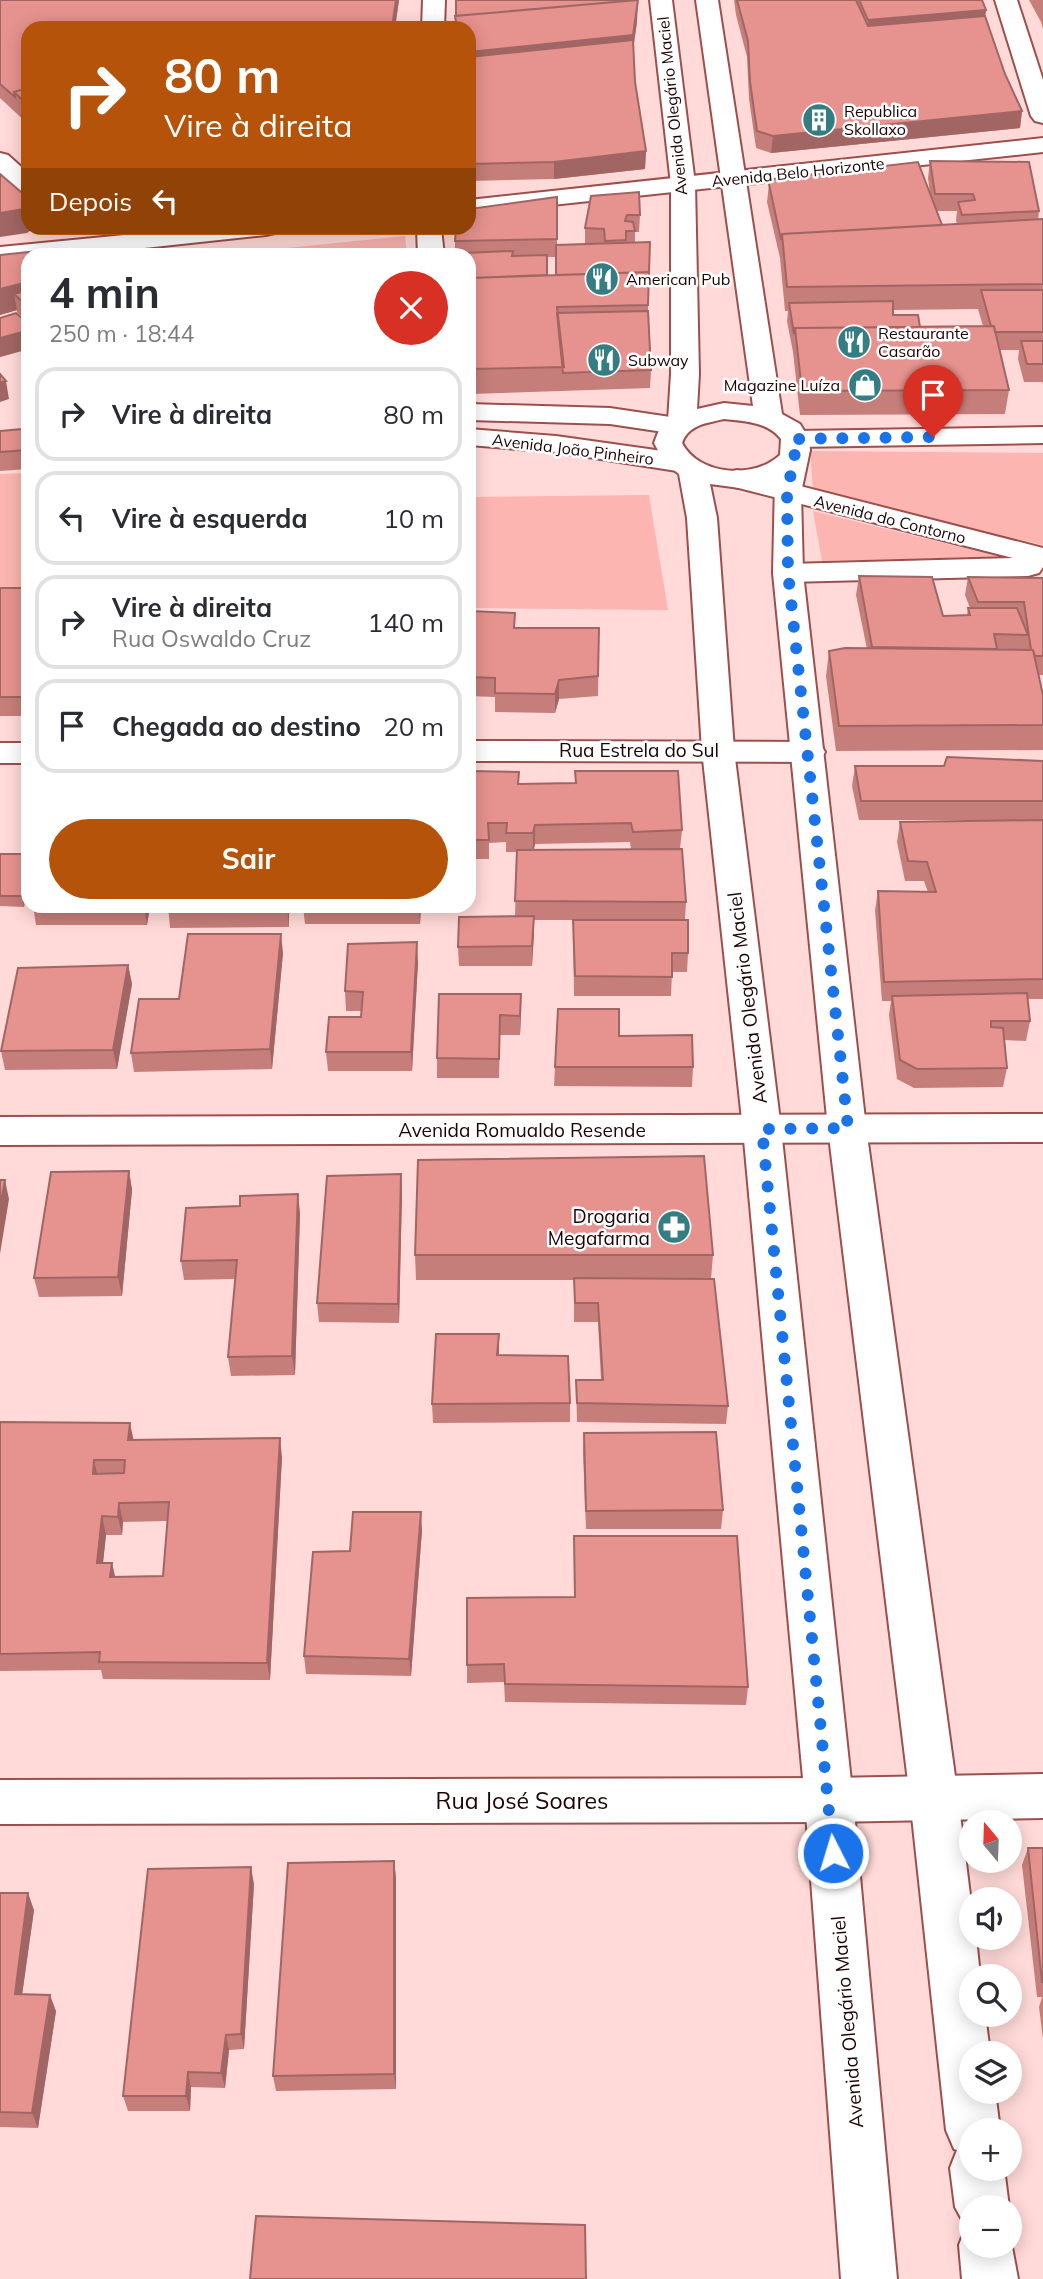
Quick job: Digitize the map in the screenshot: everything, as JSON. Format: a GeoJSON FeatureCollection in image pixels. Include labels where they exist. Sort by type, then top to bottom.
{"type":"FeatureCollection","features":[{"type":"Feature","properties":{"kind":"main road"},"geometry":{"type":"LineString","coordinates":[[433,21],[434,0]]}},
{"type":"Feature","properties":{"kind":"main road","name":"Avenida Olegário Maciel"},"geometry":{"type":"LineString","coordinates":[[661,0],[683,184],[685,374],[679,424],[669,437],[668,447],[685,466],[702,517],[718,750],[762,1129],[829,1800],[869,2279]]}},
{"type":"Feature","properties":{"kind":"main road"},"geometry":{"type":"LineString","coordinates":[[707,0],[769,417]]}},
{"type":"Feature","properties":{"kind":"main road"},"geometry":{"type":"LineString","coordinates":[[1006,0],[1043,117]]}},
{"type":"Feature","properties":{"kind":"main road","name":"Avenida Belo Horizonte"},"geometry":{"type":"LineString","coordinates":[[476,206],[1043,145]]}},
{"type":"Feature","properties":{"kind":"main road"},"geometry":{"type":"LineString","coordinates":[[0,160],[21,180]]}},
{"type":"Feature","properties":{"kind":"main road"},"geometry":{"type":"LineString","coordinates":[[79,235],[93,248]]}},
{"type":"Feature","properties":{"kind":"main road"},"geometry":{"type":"LineString","coordinates":[[111,248],[212,235]]}},
{"type":"Feature","properties":{"kind":"main road"},"geometry":{"type":"LineString","coordinates":[[0,255],[21,254]]}},
{"type":"Feature","properties":{"kind":"main road"},"geometry":{"type":"LineString","coordinates":[[679,424],[705,413],[724,411],[769,417],[788,430],[792,463],[788,573],[848,1128],[934,1798],[972,2118]]}},
{"type":"Feature","properties":{"kind":"main road","name":"Avenida João Pinheiro"},"geometry":{"type":"LineString","coordinates":[[476,412],[610,416],[679,424]]}},
{"type":"Feature","properties":{"kind":"main road"},"geometry":{"type":"LineString","coordinates":[[792,463],[1043,435]]}},
{"type":"Feature","properties":{"kind":"main road","name":"Avenida João Pinheiro"},"geometry":{"type":"LineString","coordinates":[[476,438],[556,444],[685,466],[706,476],[737,479]]}},
{"type":"Feature","properties":{"kind":"main road","name":"Avenida do Contorno"},"geometry":{"type":"LineString","coordinates":[[737,479],[792,463],[1043,557]]}},
{"type":"Feature","properties":{"kind":"main road","name":"Avenida do Contorno"},"geometry":{"type":"LineString","coordinates":[[788,573],[1043,566]]}},
{"type":"Feature","properties":{"kind":"main road","name":"Rua Estrela do Sul"},"geometry":{"type":"LineString","coordinates":[[476,751],[809,752]]}},
{"type":"Feature","properties":{"kind":"main road"},"geometry":{"type":"LineString","coordinates":[[0,753],[21,752]]}},
{"type":"Feature","properties":{"kind":"main road","name":"Avenida Romualdo Resende"},"geometry":{"type":"LineString","coordinates":[[0,1130],[1043,1128]]}},
{"type":"Feature","properties":{"kind":"main road","name":"Rua José Soares"},"geometry":{"type":"LineString","coordinates":[[0,1802],[829,1800],[1043,1796]]}},
{"type":"Feature","properties":{"kind":"main road"},"geometry":{"type":"LineString","coordinates":[[988,2258],[990,2279]]}},
{"type":"Feature","properties":{"kind":"shaded area"},"geometry":{"type":"Polygon","coordinates":[[[405,236],[406,248],[286,248],[405,236]]]}},
{"type":"Feature","properties":{"kind":"shaded area"},"geometry":{"type":"Polygon","coordinates":[[[810,451],[1043,453],[1043,545],[813,491],[810,451]]]}},
{"type":"Feature","properties":{"kind":"shaded area"},"geometry":{"type":"Polygon","coordinates":[[[21,473],[21,607],[0,607],[0,474],[21,473]]]}},
{"type":"Feature","properties":{"kind":"shaded area"},"geometry":{"type":"Polygon","coordinates":[[[649,495],[668,610],[476,608],[476,497],[649,495]]]}},
{"type":"Feature","properties":{"kind":"shaded area"},"geometry":{"type":"Polygon","coordinates":[[[813,511],[1001,557],[822,561],[813,511]]]}},
{"type":"Feature","properties":{"kind":"building"},"geometry":{"type":"Polygon","coordinates":[[[0,0],[396,0],[393,21],[21,21],[21,90],[14,92],[15,97],[0,84],[0,0]]]}},
{"type":"Feature","properties":{"kind":"building"},"geometry":{"type":"Polygon","coordinates":[[[456,0],[637,0],[456,16],[456,0]]]}},
{"type":"Feature","properties":{"kind":"building"},"geometry":{"type":"Polygon","coordinates":[[[638,0],[633,35],[476,51],[476,21],[456,21],[455,16],[638,0]]]}},
{"type":"Feature","properties":{"kind":"building"},"geometry":{"type":"Polygon","coordinates":[[[737,0],[856,0],[868,26],[985,16],[1005,74],[1022,111],[773,136],[757,131],[748,41],[737,0]]]}},
{"type":"Feature","properties":{"kind":"building"},"geometry":{"type":"Polygon","coordinates":[[[859,0],[982,0],[986,10],[868,20],[859,0]]]}},
{"type":"Feature","properties":{"kind":"building"},"geometry":{"type":"Polygon","coordinates":[[[633,40],[635,82],[646,151],[554,162],[476,164],[476,56],[633,40]]]}},
{"type":"Feature","properties":{"kind":"building"},"geometry":{"type":"Polygon","coordinates":[[[930,161],[1029,162],[1039,211],[962,215],[958,202],[975,200],[973,194],[935,194],[930,161]]]}},
{"type":"Feature","properties":{"kind":"building"},"geometry":{"type":"Polygon","coordinates":[[[918,162],[942,225],[782,234],[781,240],[769,184],[773,179],[918,162]]]}},
{"type":"Feature","properties":{"kind":"building"},"geometry":{"type":"Polygon","coordinates":[[[0,174],[21,192],[21,210],[0,213],[0,174]]]}},
{"type":"Feature","properties":{"kind":"building"},"geometry":{"type":"Polygon","coordinates":[[[639,192],[640,215],[627,215],[625,221],[633,222],[635,231],[626,231],[626,240],[605,241],[604,229],[585,228],[591,196],[639,192]]]}},
{"type":"Feature","properties":{"kind":"building"},"geometry":{"type":"Polygon","coordinates":[[[557,197],[557,239],[455,241],[455,235],[476,235],[476,208],[557,197]]]}},
{"type":"Feature","properties":{"kind":"building"},"geometry":{"type":"Polygon","coordinates":[[[1043,219],[1043,284],[787,287],[782,234],[1043,219]]]}},
{"type":"Feature","properties":{"kind":"building"},"geometry":{"type":"Polygon","coordinates":[[[650,242],[649,272],[556,275],[556,245],[650,242]]]}},
{"type":"Feature","properties":{"kind":"building"},"geometry":{"type":"Polygon","coordinates":[[[513,251],[512,256],[547,255],[547,275],[476,278],[476,252],[513,251]]]}},
{"type":"Feature","properties":{"kind":"building"},"geometry":{"type":"Polygon","coordinates":[[[21,253],[21,284],[0,289],[0,255],[21,253]]]}},
{"type":"Feature","properties":{"kind":"building"},"geometry":{"type":"Polygon","coordinates":[[[649,272],[648,305],[557,307],[564,367],[476,369],[476,278],[649,272]]]}},
{"type":"Feature","properties":{"kind":"building"},"geometry":{"type":"Polygon","coordinates":[[[981,290],[1043,290],[1043,332],[995,332],[981,290]]]}},
{"type":"Feature","properties":{"kind":"building"},"geometry":{"type":"Polygon","coordinates":[[[893,301],[893,315],[918,315],[920,327],[795,328],[794,334],[789,303],[893,301]]]}},
{"type":"Feature","properties":{"kind":"building","name":"Subway"},"geometry":{"type":"Polygon","coordinates":[[[648,311],[651,370],[563,373],[557,313],[648,311]]]}},
{"type":"Feature","properties":{"kind":"building"},"geometry":{"type":"Polygon","coordinates":[[[16,313],[21,317],[21,332],[0,338],[0,318],[16,313]]]}},
{"type":"Feature","properties":{"kind":"building"},"geometry":{"type":"Polygon","coordinates":[[[994,326],[1009,390],[802,391],[795,328],[994,326]]]}},
{"type":"Feature","properties":{"kind":"building"},"geometry":{"type":"Polygon","coordinates":[[[1021,341],[1043,341],[1043,364],[1027,364],[1021,341]]]}},
{"type":"Feature","properties":{"kind":"building"},"geometry":{"type":"Polygon","coordinates":[[[21,429],[21,450],[0,452],[0,431],[21,429]]]}},
{"type":"Feature","properties":{"kind":"building"},"geometry":{"type":"Polygon","coordinates":[[[859,576],[932,577],[943,616],[970,615],[968,608],[1017,608],[1028,635],[994,634],[997,649],[872,647],[859,576]]]}},
{"type":"Feature","properties":{"kind":"building"},"geometry":{"type":"Polygon","coordinates":[[[968,577],[1043,578],[1043,656],[1035,656],[1031,650],[1024,602],[978,602],[968,577]]]}},
{"type":"Feature","properties":{"kind":"building"},"geometry":{"type":"Polygon","coordinates":[[[0,588],[21,588],[21,697],[0,697],[0,588]]]}},
{"type":"Feature","properties":{"kind":"building"},"geometry":{"type":"Polygon","coordinates":[[[476,611],[515,613],[514,628],[599,628],[598,676],[559,680],[555,694],[495,693],[495,678],[476,677],[476,611]]]}},
{"type":"Feature","properties":{"kind":"building"},"geometry":{"type":"Polygon","coordinates":[[[845,648],[1033,650],[1043,695],[1043,725],[839,726],[829,651],[845,648]]]}},
{"type":"Feature","properties":{"kind":"building"},"geometry":{"type":"Polygon","coordinates":[[[947,757],[1043,761],[1043,801],[861,801],[855,766],[944,766],[947,757]]]}},
{"type":"Feature","properties":{"kind":"building"},"geometry":{"type":"Polygon","coordinates":[[[476,771],[519,772],[518,784],[576,783],[575,771],[678,771],[682,830],[633,832],[631,823],[535,825],[533,833],[506,833],[507,823],[488,823],[489,840],[476,840],[476,771]]]}},
{"type":"Feature","properties":{"kind":"building"},"geometry":{"type":"Polygon","coordinates":[[[1043,820],[1043,979],[884,982],[878,891],[936,892],[927,862],[908,861],[900,822],[1043,820]]]}},
{"type":"Feature","properties":{"kind":"building"},"geometry":{"type":"Polygon","coordinates":[[[682,849],[686,902],[515,901],[517,850],[682,849]]]}},
{"type":"Feature","properties":{"kind":"building"},"geometry":{"type":"Polygon","coordinates":[[[0,854],[21,854],[21,896],[0,896],[0,854]]]}},
{"type":"Feature","properties":{"kind":"building"},"geometry":{"type":"Polygon","coordinates":[[[534,916],[532,946],[458,947],[459,917],[534,916]]]}},
{"type":"Feature","properties":{"kind":"building"},"geometry":{"type":"Polygon","coordinates":[[[573,920],[688,920],[688,953],[672,953],[672,977],[575,976],[573,920]]]}},
{"type":"Feature","properties":{"kind":"building"},"geometry":{"type":"Polygon","coordinates":[[[188,934],[281,934],[270,1049],[131,1053],[139,999],[179,999],[188,934]]]}},
{"type":"Feature","properties":{"kind":"building"},"geometry":{"type":"Polygon","coordinates":[[[417,942],[411,1052],[326,1052],[329,1017],[361,1017],[363,992],[345,991],[348,944],[417,942]]]}},
{"type":"Feature","properties":{"kind":"building"},"geometry":{"type":"Polygon","coordinates":[[[128,965],[113,1050],[1,1051],[18,968],[128,965]]]}},
{"type":"Feature","properties":{"kind":"building"},"geometry":{"type":"Polygon","coordinates":[[[1027,993],[1030,1021],[991,1021],[991,1027],[1003,1028],[1007,1068],[917,1069],[900,1060],[892,996],[1027,993]]]}},
{"type":"Feature","properties":{"kind":"building"},"geometry":{"type":"Polygon","coordinates":[[[439,994],[521,994],[520,1016],[500,1015],[499,1059],[437,1058],[439,994]]]}},
{"type":"Feature","properties":{"kind":"building"},"geometry":{"type":"Polygon","coordinates":[[[558,1009],[619,1009],[619,1036],[692,1035],[693,1067],[555,1067],[558,1009]]]}},
{"type":"Feature","properties":{"kind":"building"},"geometry":{"type":"Polygon","coordinates":[[[704,1156],[713,1255],[415,1255],[418,1160],[704,1156]]]}},
{"type":"Feature","properties":{"kind":"building"},"geometry":{"type":"Polygon","coordinates":[[[129,1171],[118,1277],[34,1278],[51,1172],[129,1171]]]}},
{"type":"Feature","properties":{"kind":"building"},"geometry":{"type":"Polygon","coordinates":[[[401,1174],[398,1304],[317,1303],[327,1176],[401,1174]]]}},
{"type":"Feature","properties":{"kind":"building"},"geometry":{"type":"Polygon","coordinates":[[[0,1180],[5,1180],[0,1207],[0,1180]]]}},
{"type":"Feature","properties":{"kind":"building"},"geometry":{"type":"Polygon","coordinates":[[[298,1194],[292,1356],[228,1357],[237,1260],[181,1261],[186,1208],[240,1206],[240,1196],[298,1194]]]}},
{"type":"Feature","properties":{"kind":"building"},"geometry":{"type":"Polygon","coordinates":[[[574,1278],[714,1279],[728,1406],[577,1403],[576,1380],[603,1380],[598,1303],[575,1303],[574,1278]]]}},
{"type":"Feature","properties":{"kind":"building"},"geometry":{"type":"Polygon","coordinates":[[[436,1334],[499,1334],[497,1355],[568,1356],[570,1403],[432,1404],[436,1334]]]}},
{"type":"Feature","properties":{"kind":"building"},"geometry":{"type":"Polygon","coordinates":[[[0,1422],[130,1423],[128,1440],[280,1438],[267,1663],[99,1662],[100,1652],[0,1654],[0,1422]],[[94,1460],[93,1474],[124,1473],[125,1460],[94,1460]],[[169,1502],[119,1503],[118,1517],[102,1516],[97,1563],[112,1563],[110,1577],[163,1576],[169,1502]]]}},
{"type":"Feature","properties":{"kind":"building"},"geometry":{"type":"Polygon","coordinates":[[[716,1432],[723,1510],[586,1511],[584,1433],[716,1432]]]}},
{"type":"Feature","properties":{"kind":"building"},"geometry":{"type":"Polygon","coordinates":[[[353,1512],[421,1512],[409,1659],[304,1656],[313,1552],[350,1551],[353,1512]]]}},
{"type":"Feature","properties":{"kind":"building"},"geometry":{"type":"Polygon","coordinates":[[[574,1536],[737,1536],[748,1687],[505,1684],[504,1664],[467,1665],[467,1598],[575,1597],[574,1536]]]}},
{"type":"Feature","properties":{"kind":"building"},"geometry":{"type":"Polygon","coordinates":[[[1028,1848],[1043,1848],[1043,1982],[1042,1982],[1028,1848]]]}},
{"type":"Feature","properties":{"kind":"building"},"geometry":{"type":"Polygon","coordinates":[[[394,1861],[394,2074],[273,2076],[288,1863],[394,1861]]]}},
{"type":"Feature","properties":{"kind":"building"},"geometry":{"type":"Polygon","coordinates":[[[251,1867],[241,2034],[226,2035],[221,2073],[188,2072],[186,2096],[123,2096],[148,1869],[251,1867]]]}},
{"type":"Feature","properties":{"kind":"building"},"geometry":{"type":"Polygon","coordinates":[[[0,1893],[28,1893],[15,1994],[50,1995],[32,2113],[0,2112],[0,1893]]]}},
{"type":"Feature","properties":{"kind":"building"},"geometry":{"type":"Polygon","coordinates":[[[256,2216],[585,2225],[586,2279],[250,2279],[256,2216]]]}},
{"type":"Feature","properties":{"kind":"place","name":"Republica Skollaxo"},"geometry":{"type":"Point","coordinates":[819,120]}},
{"type":"Feature","properties":{"kind":"place","name":"American Pub"},"geometry":{"type":"Point","coordinates":[602,279]}},
{"type":"Feature","properties":{"kind":"place","name":"Restaurante Casarão"},"geometry":{"type":"Point","coordinates":[854,342]}},
{"type":"Feature","properties":{"kind":"place","name":"Subway"},"geometry":{"type":"Point","coordinates":[604,360]}},
{"type":"Feature","properties":{"kind":"place","name":"Magazine Luíza"},"geometry":{"type":"Point","coordinates":[865,385]}},
{"type":"Feature","properties":{"kind":"place","name":"Drogaria Megafarma"},"geometry":{"type":"Point","coordinates":[674,1227]}},
{"type":"Feature","properties":{"kind":"route"},"geometry":{"type":"LineString","coordinates":[[833,1853],[762,1129],[848,1128],[788,573],[787,493],[796,448],[794,439],[933,437]]}}]}
